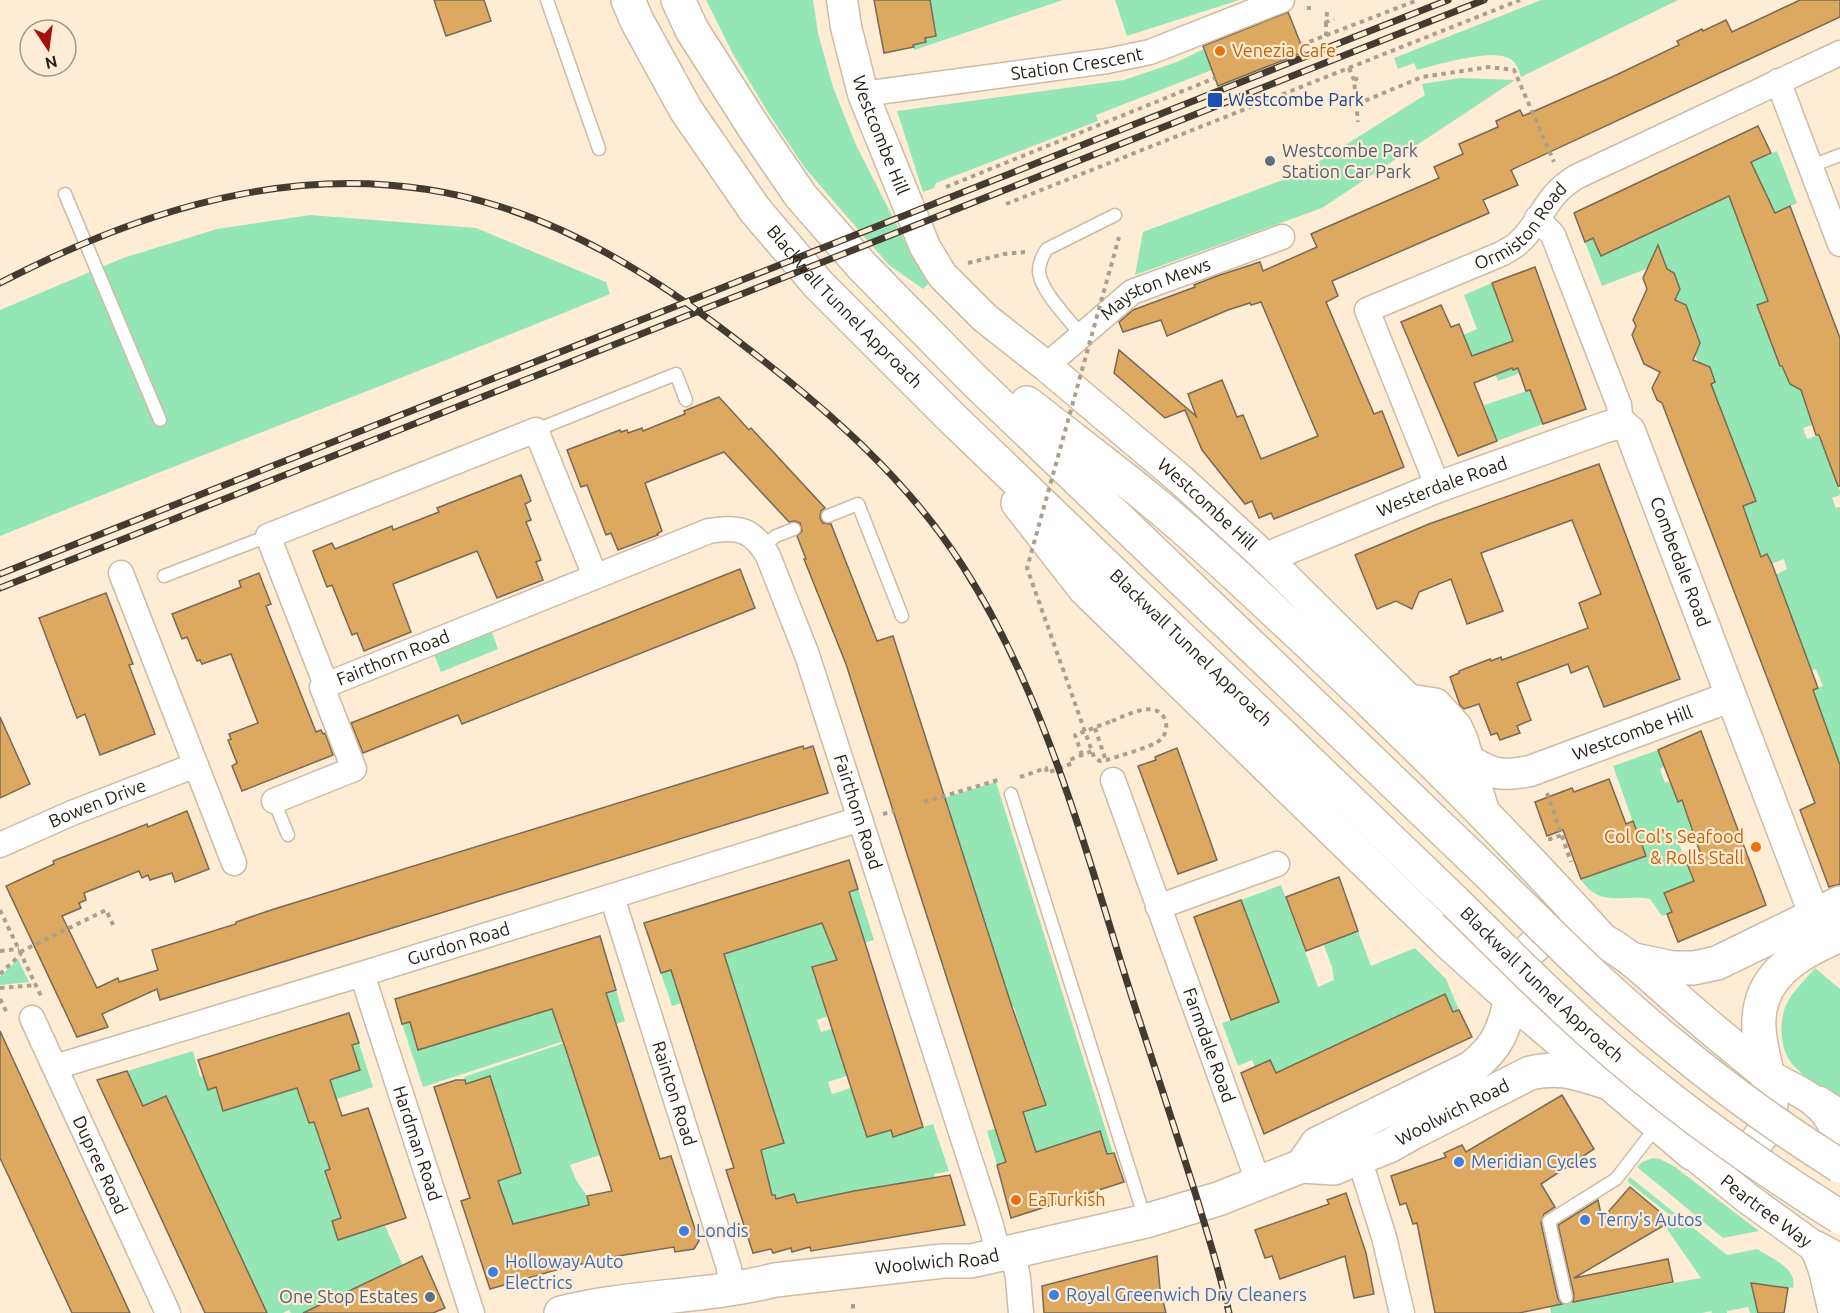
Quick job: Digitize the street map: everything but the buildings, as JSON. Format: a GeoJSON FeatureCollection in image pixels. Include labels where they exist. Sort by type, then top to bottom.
{"type":"FeatureCollection","features":[{"type":"Feature","properties":{"kind":"main road","name":"Blackwall Tunnel Approach"},"geometry":{"type":"LineString","coordinates":[[628,0],[637,21],[686,110],[755,210],[819,285],[951,417],[1564,1008],[1644,1077],[1727,1141],[1792,1187],[1840,1217]]}},
{"type":"Feature","properties":{"kind":"main road"},"geometry":{"type":"LineString","coordinates":[[678,0],[692,30],[800,195],[862,266],[973,378],[1595,976],[1669,1042],[1762,1113],[1840,1166]]}},
{"type":"Feature","properties":{"kind":"main road"},"geometry":{"type":"LineString","coordinates":[[862,266],[983,369],[1158,507],[1212,553],[1351,683],[1483,812],[1529,858],[1603,941]]}},
{"type":"Feature","properties":{"kind":"main road"},"geometry":{"type":"LineString","coordinates":[[951,417],[1085,590],[1446,940],[1510,999]]}},
{"type":"Feature","properties":{"kind":"main road"},"geometry":{"type":"LineString","coordinates":[[1410,701],[1435,705],[1455,727],[1483,812]]}},
{"type":"Feature","properties":{"kind":"main road"},"geometry":{"type":"LineString","coordinates":[[1693,1154],[1714,1157],[1734,1155],[1752,1147],[1764,1133],[1770,1119],[1771,1103],[1768,1075],[1760,1044],[1761,1005],[1773,980],[1787,964],[1830,930]]}},
{"type":"Feature","properties":{"kind":"main road","name":"Woolwich Road"},"geometry":{"type":"LineString","coordinates":[[1632,960],[1672,968],[1694,968],[1830,930]]}},
{"type":"Feature","properties":{"kind":"main road","name":"Woolwich Road"},"geometry":{"type":"LineString","coordinates":[[1302,1166],[1317,1144],[1472,1068],[1487,1056],[1505,1026],[1518,969],[1523,959],[1533,946],[1549,937],[1569,934],[1589,936],[1603,941],[1632,960],[1768,1075]]}},
{"type":"Feature","properties":{"kind":"main road","name":"Woolwich Road"},"geometry":{"type":"LineString","coordinates":[[1510,999],[1693,1154]]}},
{"type":"Feature","properties":{"kind":"main road","name":"Woolwich Road"},"geometry":{"type":"LineString","coordinates":[[561,1313],[598,1305],[649,1305],[776,1280],[943,1261],[971,1261],[1146,1221],[1259,1184],[1302,1166],[1334,1168],[1389,1146],[1530,1073],[1562,1069],[1606,1082]]}},
{"type":"Feature","properties":{"kind":"street","name":"Westcombe Hill"},"geometry":{"type":"LineString","coordinates":[[842,0],[846,27],[863,94],[925,247],[942,275],[961,297],[985,318],[1046,366],[1180,479],[1266,558],[1410,701]]}},
{"type":"Feature","properties":{"kind":"street","name":"Station Crescent"},"geometry":{"type":"LineString","coordinates":[[863,94],[1107,61],[1150,52],[1282,0]]}},
{"type":"Feature","properties":{"kind":"street","name":"Ormiston Road"},"geometry":{"type":"LineString","coordinates":[[1438,487],[1367,310],[1501,254],[1517,245],[1554,194],[1576,177],[1840,53]]}},
{"type":"Feature","properties":{"kind":"street"},"geometry":{"type":"LineString","coordinates":[[1778,81],[1840,244]]}},
{"type":"Feature","properties":{"kind":"street","name":"Combedale Road"},"geometry":{"type":"LineString","coordinates":[[1537,218],[1553,235],[1619,405],[1622,423],[1630,431],[1730,697],[1830,930]]}},
{"type":"Feature","properties":{"kind":"street","name":"Mayston Mews"},"geometry":{"type":"LineString","coordinates":[[1046,366],[1132,292],[1282,237]]}},
{"type":"Feature","properties":{"kind":"street","name":"Westerdale Road"},"geometry":{"type":"LineString","coordinates":[[1266,558],[1438,487],[1622,423]]}},
{"type":"Feature","properties":{"kind":"street"},"geometry":{"type":"LineString","coordinates":[[268,536],[536,430],[595,576]]}},
{"type":"Feature","properties":{"kind":"street","name":"Fairthorn Road"},"geometry":{"type":"LineString","coordinates":[[274,801],[354,769],[322,687],[709,531],[729,528],[747,532],[763,546],[768,556],[807,655],[990,1222],[1017,1270],[1021,1313]]}},
{"type":"Feature","properties":{"kind":"street","name":"Fairthorn Road"},"geometry":{"type":"LineString","coordinates":[[268,536],[326,685]]}},
{"type":"Feature","properties":{"kind":"street"},"geometry":{"type":"LineString","coordinates":[[121,573],[234,863]]}},
{"type":"Feature","properties":{"kind":"street","name":"Westcombe Hill"},"geometry":{"type":"LineString","coordinates":[[1466,756],[1497,773],[1530,771],[1730,697]]}},
{"type":"Feature","properties":{"kind":"street","name":"Bowen Drive"},"geometry":{"type":"LineString","coordinates":[[0,845],[72,813],[196,765]]}},
{"type":"Feature","properties":{"kind":"street","name":"Farmdale Road"},"geometry":{"type":"LineString","coordinates":[[1113,780],[1259,1184]]}},
{"type":"Feature","properties":{"kind":"street","name":"Gurdon Road"},"geometry":{"type":"LineString","coordinates":[[55,1067],[860,819]]}},
{"type":"Feature","properties":{"kind":"street"},"geometry":{"type":"LineString","coordinates":[[1158,907],[1277,864]]}},
{"type":"Feature","properties":{"kind":"street","name":"Rainton Road"},"geometry":{"type":"LineString","coordinates":[[612,897],[729,1268],[731,1289]]}},
{"type":"Feature","properties":{"kind":"street","name":"Hardman Road"},"geometry":{"type":"LineString","coordinates":[[362,974],[472,1313]]}},
{"type":"Feature","properties":{"kind":"street","name":"Dupree Road"},"geometry":{"type":"LineString","coordinates":[[32,1018],[168,1313]]}},
{"type":"Feature","properties":{"kind":"street"},"geometry":{"type":"LineString","coordinates":[[1768,1075],[1829,1110],[1827,1113],[1835,1127],[1840,1144]]}},
{"type":"Feature","properties":{"kind":"street","name":"Peartree Way"},"geometry":{"type":"LineString","coordinates":[[1693,1154],[1747,1198],[1828,1254],[1824,1270],[1834,1313]]}},
{"type":"Feature","properties":{"kind":"street"},"geometry":{"type":"LineString","coordinates":[[1359,1158],[1384,1238],[1402,1313]]}},
{"type":"Feature","properties":{"kind":"lane"},"geometry":{"type":"LineString","coordinates":[[547,0],[599,149]]}},
{"type":"Feature","properties":{"kind":"lane"},"geometry":{"type":"LineString","coordinates":[[1811,166],[1840,155]]}},
{"type":"Feature","properties":{"kind":"lane"},"geometry":{"type":"LineString","coordinates":[[65,194],[160,420]]}},
{"type":"Feature","properties":{"kind":"lane"},"geometry":{"type":"LineString","coordinates":[[1082,336],[1044,286],[1039,272],[1041,259],[1047,249],[1115,215]]}},
{"type":"Feature","properties":{"kind":"lane"},"geometry":{"type":"LineString","coordinates":[[536,430],[676,374],[686,400]]}},
{"type":"Feature","properties":{"kind":"lane"},"geometry":{"type":"LineString","coordinates":[[828,516],[858,504],[902,616]]}},
{"type":"Feature","properties":{"kind":"lane"},"geometry":{"type":"LineString","coordinates":[[763,546],[776,536],[794,529]]}},
{"type":"Feature","properties":{"kind":"lane"},"geometry":{"type":"LineString","coordinates":[[164,576],[268,536]]}},
{"type":"Feature","properties":{"kind":"lane"},"geometry":{"type":"LineString","coordinates":[[1011,794],[1146,1221]]}},
{"type":"Feature","properties":{"kind":"lane","name":"Fairthorn Road"},"geometry":{"type":"LineString","coordinates":[[274,801],[288,836]]}},
{"type":"Feature","properties":{"kind":"lane"},"geometry":{"type":"LineString","coordinates":[[1566,1297],[1549,1221],[1616,1179],[1658,1125]]}},
{"type":"Feature","properties":{"kind":"path"},"geometry":{"type":"LineString","coordinates":[[1301,45],[1418,0]]}},
{"type":"Feature","properties":{"kind":"path"},"geometry":{"type":"LineString","coordinates":[[1006,204],[1520,0]]}},
{"type":"Feature","properties":{"kind":"path"},"geometry":{"type":"LineString","coordinates":[[1326,37],[1327,12]]}},
{"type":"Feature","properties":{"kind":"path"},"geometry":{"type":"LineString","coordinates":[[1326,22],[1334,19]]}},
{"type":"Feature","properties":{"kind":"path"},"geometry":{"type":"LineString","coordinates":[[1357,104],[1422,77],[1489,67],[1514,70],[1556,165]]}},
{"type":"Feature","properties":{"kind":"path"},"geometry":{"type":"LineString","coordinates":[[1349,68],[1356,79],[1358,122]]}},
{"type":"Feature","properties":{"kind":"path"},"geometry":{"type":"LineString","coordinates":[[946,187],[1215,78]]}},
{"type":"Feature","properties":{"kind":"path"},"geometry":{"type":"LineString","coordinates":[[1082,755],[1075,735],[1095,728],[1143,709],[1155,710],[1162,715],[1166,724],[1166,733],[1160,740],[1107,760],[1100,761],[1094,757],[1092,751],[1027,568],[1119,237]]}},
{"type":"Feature","properties":{"kind":"path"},"geometry":{"type":"LineString","coordinates":[[966,264],[1004,254],[1047,249]]}},
{"type":"Feature","properties":{"kind":"path"},"geometry":{"type":"LineString","coordinates":[[1095,728],[1113,780]]}},
{"type":"Feature","properties":{"kind":"path"},"geometry":{"type":"LineString","coordinates":[[1016,779],[1046,768],[1047,773],[1074,763],[1072,759],[1092,751]]}},
{"type":"Feature","properties":{"kind":"path"},"geometry":{"type":"LineString","coordinates":[[924,802],[997,780]]}},
{"type":"Feature","properties":{"kind":"path"},"geometry":{"type":"LineString","coordinates":[[1545,786],[1562,831],[1562,835],[1550,839]]}},
{"type":"Feature","properties":{"kind":"path"},"geometry":{"type":"LineString","coordinates":[[0,910],[40,995]]}},
{"type":"Feature","properties":{"kind":"path"},"geometry":{"type":"LineString","coordinates":[[0,974],[20,952],[106,910],[115,929]]}},
{"type":"Feature","properties":{"kind":"path"},"geometry":{"type":"LineString","coordinates":[[0,951],[20,952]]}},
{"type":"Feature","properties":{"kind":"path"},"geometry":{"type":"LineString","coordinates":[[0,988],[36,985]]}},
{"type":"Feature","properties":{"kind":"green space"},"geometry":{"type":"Polygon","coordinates":[[[706,0],[813,0],[818,33],[833,87],[856,145],[929,283],[923,289],[889,265],[805,168],[733,54],[706,0]]]}},
{"type":"Feature","properties":{"kind":"green space"},"geometry":{"type":"Polygon","coordinates":[[[919,0],[1063,0],[914,50],[913,45],[926,42],[925,38],[936,36],[932,10],[919,0]]]}},
{"type":"Feature","properties":{"kind":"green space"},"geometry":{"type":"Polygon","coordinates":[[[1115,0],[1239,0],[1127,36],[1115,0]]]}},
{"type":"Feature","properties":{"kind":"green space"},"geometry":{"type":"Polygon","coordinates":[[[1541,0],[1678,0],[1521,77],[1512,60],[1504,56],[1493,55],[1466,58],[1417,70],[1414,63],[1398,69],[1394,58],[1541,0]]]}},
{"type":"Feature","properties":{"kind":"green space"},"geometry":{"type":"Polygon","coordinates":[[[1204,49],[1212,70],[1096,115],[1098,121],[936,183],[934,188],[923,192],[897,111],[1124,80],[1177,62],[1204,49]]]}},
{"type":"Feature","properties":{"kind":"green space"},"geometry":{"type":"Polygon","coordinates":[[[1460,78],[1515,80],[1322,208],[1135,275],[1143,232],[1299,174],[1425,95],[1422,84],[1460,78]]]}},
{"type":"Feature","properties":{"kind":"green space"},"geometry":{"type":"Polygon","coordinates":[[[1777,151],[1797,203],[1763,218],[1784,336],[1770,340],[1780,366],[1814,354],[1787,378],[1794,386],[1800,384],[1815,424],[1803,428],[1807,439],[1819,435],[1840,439],[1823,445],[1840,491],[1840,495],[1832,498],[1836,508],[1840,507],[1840,761],[1833,764],[1813,690],[1823,686],[1816,669],[1799,675],[1775,575],[1787,569],[1784,559],[1771,564],[1767,554],[1755,559],[1755,540],[1748,521],[1741,524],[1711,384],[1715,382],[1710,367],[1698,362],[1695,354],[1700,343],[1696,332],[1685,327],[1690,316],[1686,305],[1675,300],[1674,273],[1667,269],[1664,262],[1602,286],[1585,242],[1593,238],[1601,256],[1623,246],[1614,227],[1634,240],[1658,229],[1661,205],[1670,224],[1726,197],[1717,178],[1762,186],[1751,162],[1777,151]]]}},
{"type":"Feature","properties":{"kind":"green space"},"geometry":{"type":"Polygon","coordinates":[[[310,215],[476,228],[606,282],[610,294],[0,536],[0,310],[123,258],[217,229],[310,215]]]}},
{"type":"Feature","properties":{"kind":"green space"},"geometry":{"type":"Polygon","coordinates":[[[1492,283],[1526,325],[1508,357],[1513,370],[1539,361],[1541,366],[1498,381],[1491,364],[1477,369],[1463,335],[1477,329],[1464,295],[1492,283]]]}},
{"type":"Feature","properties":{"kind":"green space"},"geometry":{"type":"Polygon","coordinates":[[[1530,390],[1555,406],[1538,412],[1543,424],[1497,441],[1492,428],[1480,433],[1475,422],[1488,416],[1484,405],[1530,390]]]}},
{"type":"Feature","properties":{"kind":"green space"},"geometry":{"type":"Polygon","coordinates":[[[489,624],[498,649],[441,672],[431,647],[489,624]]]}},
{"type":"Feature","properties":{"kind":"green space"},"geometry":{"type":"Polygon","coordinates":[[[1658,750],[1664,767],[1660,769],[1665,783],[1683,777],[1672,785],[1678,801],[1681,800],[1695,838],[1679,844],[1697,889],[1688,883],[1665,893],[1672,912],[1662,916],[1650,899],[1604,897],[1589,889],[1581,880],[1645,856],[1613,766],[1658,750]]]}},
{"type":"Feature","properties":{"kind":"green space"},"geometry":{"type":"Polygon","coordinates":[[[996,782],[1113,1153],[1107,1155],[1100,1132],[997,1165],[987,1131],[1025,1119],[1023,1112],[1046,1104],[1039,1081],[1015,1088],[1033,1067],[1026,1044],[1003,1051],[999,1039],[1021,1031],[1014,1007],[992,1014],[1008,993],[1000,969],[979,976],[995,952],[987,929],[966,935],[961,919],[982,912],[961,848],[935,837],[955,830],[948,806],[927,812],[924,804],[996,782]]]}},
{"type":"Feature","properties":{"kind":"green space"},"geometry":{"type":"Polygon","coordinates":[[[1281,885],[1318,987],[1334,980],[1332,967],[1321,938],[1341,937],[1358,931],[1371,966],[1415,948],[1446,979],[1459,1010],[1453,1012],[1445,994],[1293,1087],[1255,1067],[1252,1060],[1238,1066],[1222,1023],[1279,1002],[1241,900],[1281,885]]]}},
{"type":"Feature","properties":{"kind":"green space"},"geometry":{"type":"Polygon","coordinates":[[[858,889],[874,940],[834,952],[836,960],[813,967],[828,1016],[817,1020],[821,1032],[856,1021],[836,1039],[843,1064],[871,1068],[828,1082],[832,1094],[851,1088],[855,1101],[879,1093],[882,1104],[859,1112],[867,1137],[891,1130],[893,1137],[933,1124],[949,1171],[934,1174],[941,1197],[922,1180],[854,1191],[802,1220],[794,1194],[783,1197],[783,1223],[775,1195],[763,1198],[761,1150],[784,1143],[777,1120],[753,1127],[749,1114],[772,1106],[732,987],[672,1006],[661,973],[784,912],[791,933],[814,926],[849,892],[858,889]]]}},
{"type":"Feature","properties":{"kind":"green space"},"geometry":{"type":"Polygon","coordinates":[[[18,959],[29,982],[0,985],[0,977],[18,959]]]}},
{"type":"Feature","properties":{"kind":"green space"},"geometry":{"type":"Polygon","coordinates":[[[1815,968],[1840,989],[1840,1101],[1795,1067],[1783,1046],[1781,1029],[1786,1005],[1795,990],[1815,968]]]}},
{"type":"Feature","properties":{"kind":"green space"},"geometry":{"type":"Polygon","coordinates":[[[534,984],[543,1012],[616,990],[625,1021],[423,1087],[402,1024],[410,1022],[418,1050],[447,1041],[452,1009],[460,1037],[529,1016],[534,984]]]}},
{"type":"Feature","properties":{"kind":"green space"},"geometry":{"type":"Polygon","coordinates":[[[359,1043],[373,1087],[305,1110],[309,1123],[337,1114],[353,1161],[326,1171],[346,1216],[332,1221],[338,1239],[374,1222],[376,1228],[385,1226],[413,1288],[316,1313],[291,1313],[289,1310],[283,1313],[224,1313],[171,1108],[165,1096],[143,1106],[127,1071],[193,1051],[200,1077],[203,1076],[208,1090],[216,1087],[223,1111],[248,1103],[240,1080],[260,1099],[360,1069],[352,1045],[359,1043]]]}},
{"type":"Feature","properties":{"kind":"green space"},"geometry":{"type":"Polygon","coordinates":[[[564,1043],[600,1155],[570,1165],[576,1180],[587,1196],[589,1205],[566,1235],[560,1212],[536,1218],[542,1242],[529,1245],[522,1222],[510,1225],[498,1181],[521,1172],[513,1149],[490,1156],[486,1144],[509,1136],[490,1076],[466,1084],[464,1077],[564,1043]]]}},
{"type":"Feature","properties":{"kind":"green space"},"geometry":{"type":"Polygon","coordinates":[[[1653,1158],[1675,1167],[1759,1231],[1723,1238],[1637,1167],[1642,1162],[1653,1158]]]}},
{"type":"Feature","properties":{"kind":"green space"},"geometry":{"type":"Polygon","coordinates":[[[1630,1177],[1727,1255],[1757,1249],[1782,1264],[1791,1275],[1793,1288],[1751,1284],[1758,1313],[1750,1313],[1748,1307],[1727,1311],[1727,1313],[1712,1313],[1711,1311],[1702,1313],[1551,1313],[1550,1306],[1701,1278],[1667,1229],[1671,1216],[1627,1181],[1630,1177]]]}},
{"type":"Feature","properties":{"kind":"railway"},"geometry":{"type":"LineString","coordinates":[[0,574],[1448,0]]}},
{"type":"Feature","properties":{"kind":"railway"},"geometry":{"type":"LineString","coordinates":[[0,588],[1484,0]]}},
{"type":"Feature","properties":{"kind":"railway"},"geometry":{"type":"LineString","coordinates":[[0,283],[59,254],[119,229],[181,209],[243,194],[306,185],[369,184],[433,190],[498,206],[532,218],[597,248],[690,305],[807,396],[864,448],[917,504],[962,565],[992,616],[1019,670],[1042,725],[1083,839],[1198,1202],[1229,1313]]}},
{"type":"Feature","properties":{"kind":"place","name":"Venezia Cafe"},"geometry":{"type":"Point","coordinates":[1220,51]}},
{"type":"Feature","properties":{"kind":"place","name":"Westcombe Park"},"geometry":{"type":"Point","coordinates":[1215,100]}},
{"type":"Feature","properties":{"kind":"place","name":"Westcombe Park Station Car Park"},"geometry":{"type":"Point","coordinates":[1270,161]}},
{"type":"Feature","properties":{"kind":"place","name":"Col Col's Seafood & Rolls Stall"},"geometry":{"type":"Point","coordinates":[1756,847]}},
{"type":"Feature","properties":{"kind":"place","name":"Meridian Cycles"},"geometry":{"type":"Point","coordinates":[1459,1162]}},
{"type":"Feature","properties":{"kind":"place","name":"EaTurkish"},"geometry":{"type":"Point","coordinates":[1016,1200]}},
{"type":"Feature","properties":{"kind":"place","name":"Terry's Autos"},"geometry":{"type":"Point","coordinates":[1585,1220]}},
{"type":"Feature","properties":{"kind":"place","name":"Londis"},"geometry":{"type":"Point","coordinates":[684,1231]}},
{"type":"Feature","properties":{"kind":"place","name":"Holloway Auto Electrics"},"geometry":{"type":"Point","coordinates":[493,1272]}},
{"type":"Feature","properties":{"kind":"place","name":"Royal Greenwich Dry Cleaners"},"geometry":{"type":"Point","coordinates":[1054,1295]}},
{"type":"Feature","properties":{"kind":"place","name":"One Stop Estates"},"geometry":{"type":"Point","coordinates":[430,1297]}}]}
